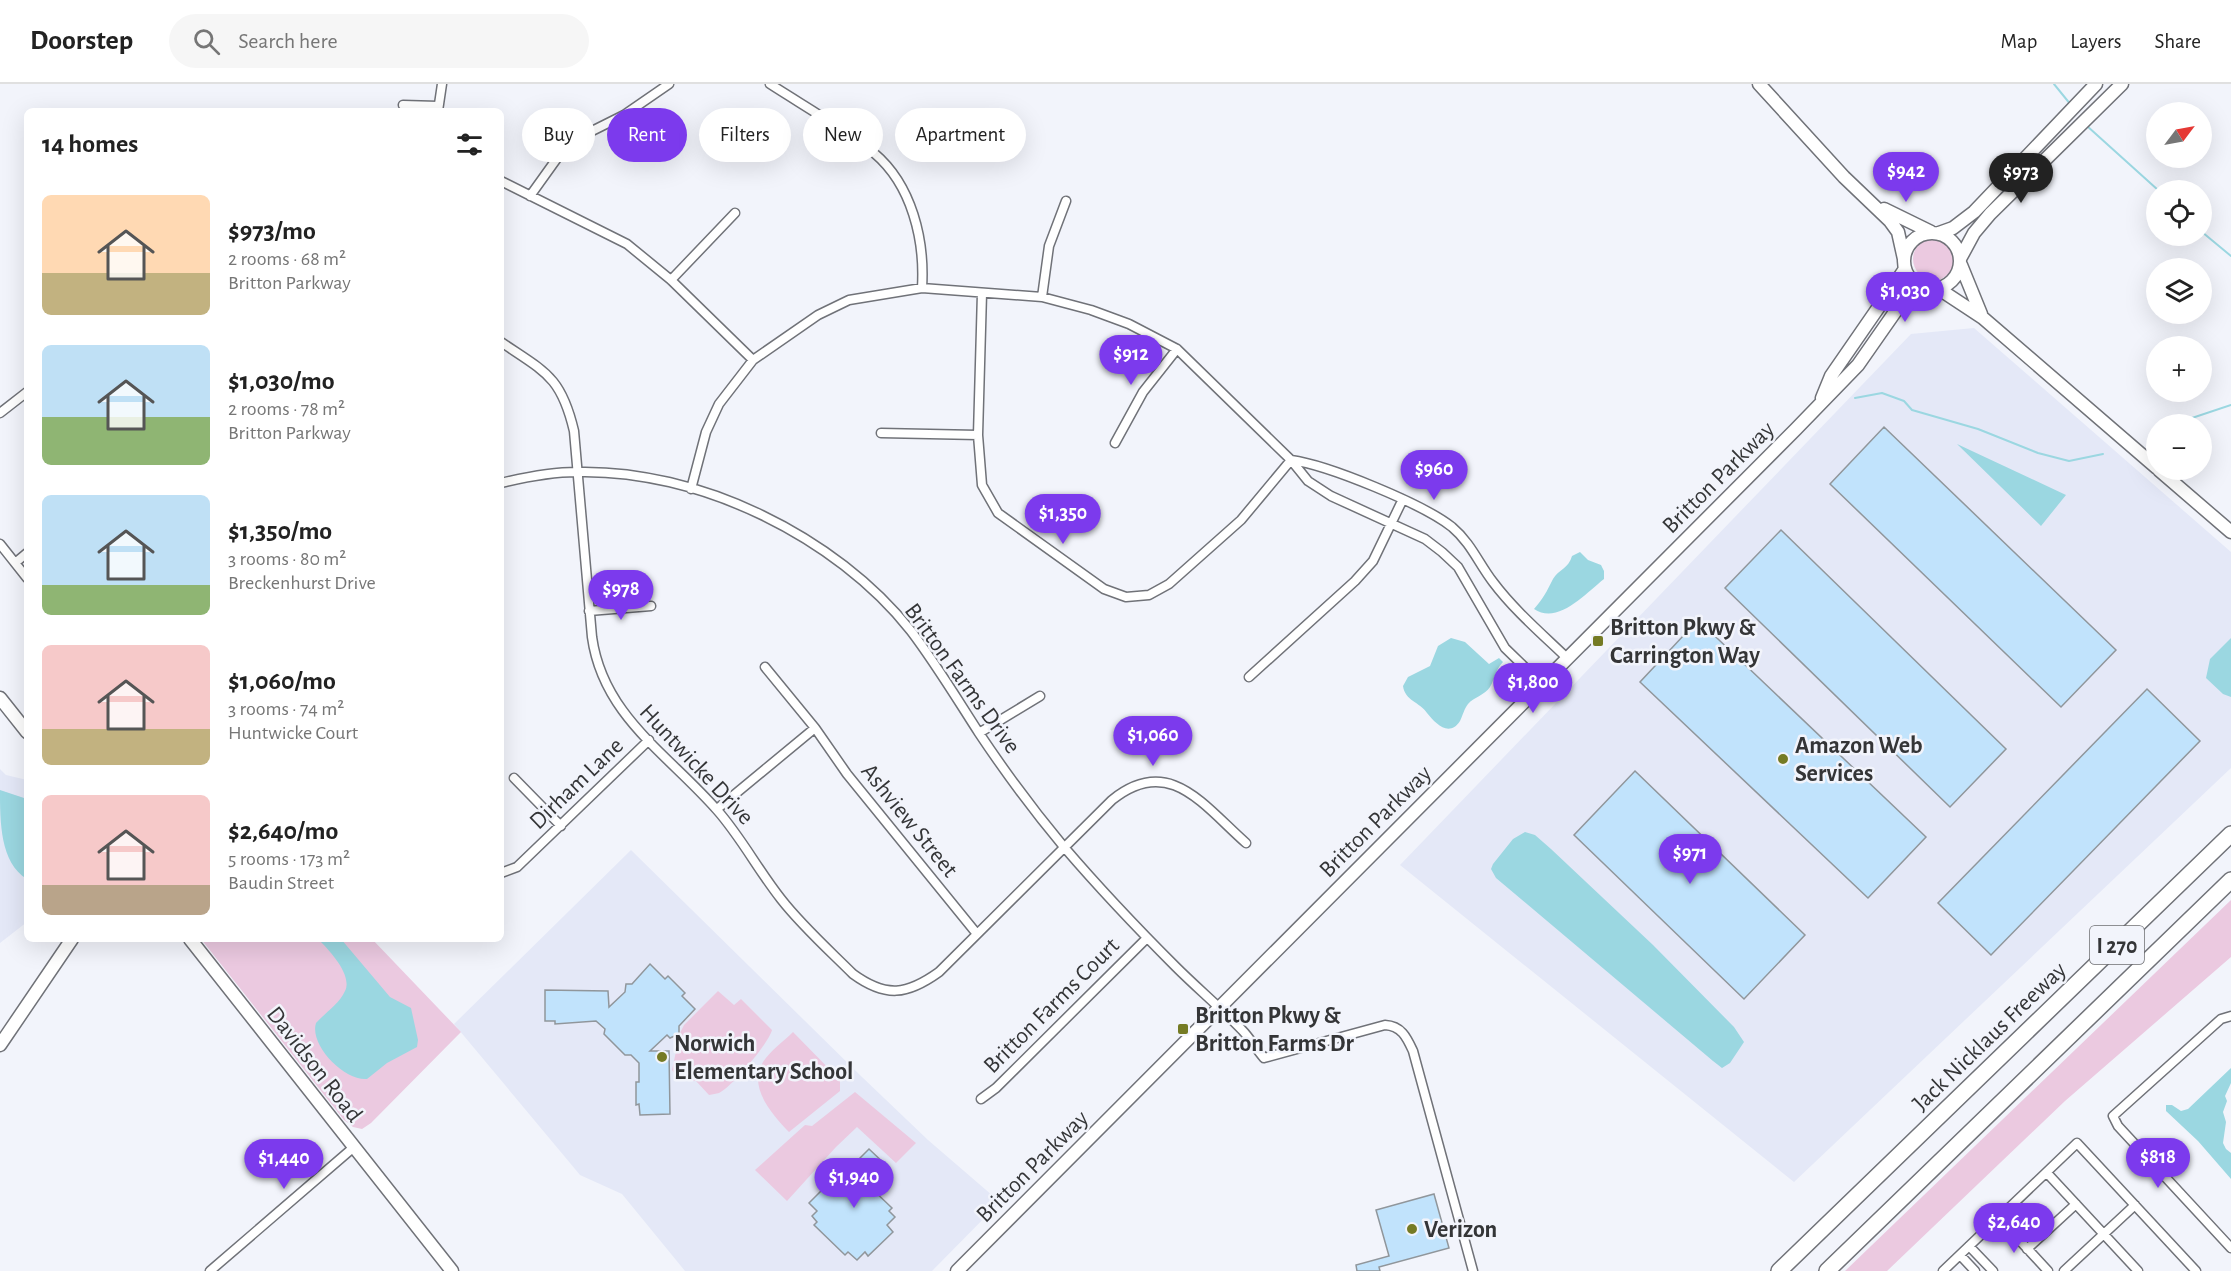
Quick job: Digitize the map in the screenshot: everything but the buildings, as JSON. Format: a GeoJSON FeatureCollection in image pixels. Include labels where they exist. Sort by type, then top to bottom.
{"type":"FeatureCollection","features":[{"type":"Feature","properties":{"kind":"highway","name":"Jack Nicklaus Freeway"},"geometry":{"type":"LineString","coordinates":[[1779,1271],[2231,834]]}},
{"type":"Feature","properties":{"kind":"highway","name":"I 270"},"geometry":{"type":"LineString","coordinates":[[1827,1271],[2231,880]]}},
{"type":"Feature","properties":{"kind":"main road"},"geometry":{"type":"LineString","coordinates":[[1759,84],[1844,177],[1882,211],[1898,231],[1904,264],[1909,277],[1923,288],[1939,289],[1983,318],[2146,459]]}},
{"type":"Feature","properties":{"kind":"main road"},"geometry":{"type":"LineString","coordinates":[[1904,264],[1905,251],[1915,238],[1953,228],[1974,212],[2095,84]]}},
{"type":"Feature","properties":{"kind":"main road"},"geometry":{"type":"LineString","coordinates":[[1939,289],[1954,280],[1974,233],[2064,139],[2122,84]]}},
{"type":"Feature","properties":{"kind":"main road"},"geometry":{"type":"LineString","coordinates":[[1868,200],[1954,242],[1970,291],[1983,318]]}},
{"type":"Feature","properties":{"kind":"main road","name":"Britton Parkway"},"geometry":{"type":"LineString","coordinates":[[1822,400],[1831,376],[1904,264]]}},
{"type":"Feature","properties":{"kind":"main road","name":"Britton Parkway"},"geometry":{"type":"LineString","coordinates":[[957,1271],[1796,429],[1822,400],[1842,384],[1902,302],[1923,288]]}},
{"type":"Feature","properties":{"kind":"main road"},"geometry":{"type":"LineString","coordinates":[[2171,480],[2231,532]]}},
{"type":"Feature","properties":{"kind":"main road"},"geometry":{"type":"LineString","coordinates":[[0,698],[24,728]]}},
{"type":"Feature","properties":{"kind":"main road"},"geometry":{"type":"LineString","coordinates":[[0,1045],[70,942]]}},
{"type":"Feature","properties":{"kind":"main road","name":"Davidson Road"},"geometry":{"type":"LineString","coordinates":[[192,942],[452,1271]]}},
{"type":"Feature","properties":{"kind":"street"},"geometry":{"type":"LineString","coordinates":[[438,108],[442,84]]}},
{"type":"Feature","properties":{"kind":"street"},"geometry":{"type":"LineString","coordinates":[[530,196],[568,143],[624,116],[669,84]]}},
{"type":"Feature","properties":{"kind":"street"},"geometry":{"type":"LineString","coordinates":[[770,84],[875,154],[901,187],[920,231],[922,288]]}},
{"type":"Feature","properties":{"kind":"street"},"geometry":{"type":"LineString","coordinates":[[403,105],[429,108]]}},
{"type":"Feature","properties":{"kind":"street"},"geometry":{"type":"LineString","coordinates":[[504,183],[627,244],[671,280],[753,360]]}},
{"type":"Feature","properties":{"kind":"street"},"geometry":{"type":"LineString","coordinates":[[1042,297],[1049,246],[1066,201]]}},
{"type":"Feature","properties":{"kind":"street"},"geometry":{"type":"LineString","coordinates":[[671,280],[735,213]]}},
{"type":"Feature","properties":{"kind":"street"},"geometry":{"type":"LineString","coordinates":[[691,489],[706,432],[719,404],[753,360],[818,315],[849,300],[922,288],[1042,297],[1091,310],[1129,324],[1177,349],[1291,460],[1308,481],[1331,496],[1425,539],[1458,567],[1505,648],[1542,684]]}},
{"type":"Feature","properties":{"kind":"street"},"geometry":{"type":"LineString","coordinates":[[982,293],[978,435],[982,485],[998,513],[1104,589],[1126,597],[1149,595],[1169,584],[1241,520],[1291,460]]}},
{"type":"Feature","properties":{"kind":"street","name":"Huntwicke Drive"},"geometry":{"type":"LineString","coordinates":[[504,344],[554,381],[566,401],[572,424],[578,472],[595,661],[605,685],[619,707],[717,809],[781,899],[853,974],[867,984],[881,990],[912,989],[939,972],[1125,790],[1152,780],[1166,781],[1180,787],[1246,843]]}},
{"type":"Feature","properties":{"kind":"street"},"geometry":{"type":"LineString","coordinates":[[1115,443],[1143,392],[1177,349]]}},
{"type":"Feature","properties":{"kind":"street"},"geometry":{"type":"LineString","coordinates":[[0,414],[24,394]]}},
{"type":"Feature","properties":{"kind":"street"},"geometry":{"type":"LineString","coordinates":[[881,433],[978,435]]}},
{"type":"Feature","properties":{"kind":"street"},"geometry":{"type":"LineString","coordinates":[[1291,460],[1308,462],[1402,501],[1436,517],[1452,528],[1468,543],[1503,594],[1567,658]]}},
{"type":"Feature","properties":{"kind":"street","name":"Britton Farms Drive"},"geometry":{"type":"LineString","coordinates":[[504,482],[531,476],[578,472],[663,480],[735,504],[785,527],[838,560],[870,587],[909,629],[948,681],[979,733],[1065,848],[1147,938],[1243,1031],[1263,1058],[1385,1025],[1397,1027],[1405,1035],[1413,1051],[1473,1271]]}},
{"type":"Feature","properties":{"kind":"street"},"geometry":{"type":"LineString","coordinates":[[1249,677],[1373,561],[1402,501]]}},
{"type":"Feature","properties":{"kind":"street"},"geometry":{"type":"LineString","coordinates":[[0,544],[24,575]]}},
{"type":"Feature","properties":{"kind":"street"},"geometry":{"type":"LineString","coordinates":[[15,563],[24,556]]}},
{"type":"Feature","properties":{"kind":"street"},"geometry":{"type":"LineString","coordinates":[[589,611],[651,606]]}},
{"type":"Feature","properties":{"kind":"street","name":"Ashview Street"},"geometry":{"type":"LineString","coordinates":[[765,667],[815,728],[846,774],[977,934]]}},
{"type":"Feature","properties":{"kind":"street"},"geometry":{"type":"LineString","coordinates":[[979,733],[1040,696]]}},
{"type":"Feature","properties":{"kind":"street"},"geometry":{"type":"LineString","coordinates":[[717,809],[815,728]]}},
{"type":"Feature","properties":{"kind":"street","name":"Dirham Lane"},"geometry":{"type":"LineString","coordinates":[[504,872],[517,867],[649,740]]}},
{"type":"Feature","properties":{"kind":"street"},"geometry":{"type":"LineString","coordinates":[[514,778],[561,826]]}},
{"type":"Feature","properties":{"kind":"street","name":"Britton Farms Court"},"geometry":{"type":"LineString","coordinates":[[981,1099],[996,1088],[1147,938]]}},
{"type":"Feature","properties":{"kind":"street"},"geometry":{"type":"LineString","coordinates":[[2231,1016],[2221,1019],[2113,1116],[2118,1126],[2231,1248]]}},
{"type":"Feature","properties":{"kind":"street"},"geometry":{"type":"LineString","coordinates":[[1943,1271],[2077,1143],[2196,1271]]}},
{"type":"Feature","properties":{"kind":"street"},"geometry":{"type":"LineString","coordinates":[[210,1271],[354,1147]]}},
{"type":"Feature","properties":{"kind":"street"},"geometry":{"type":"LineString","coordinates":[[2047,1173],[2138,1271]]}},
{"type":"Feature","properties":{"kind":"street"},"geometry":{"type":"LineString","coordinates":[[2027,1249],[2076,1204]]}},
{"type":"Feature","properties":{"kind":"street"},"geometry":{"type":"LineString","coordinates":[[2064,1271],[2135,1205]]}},
{"type":"Feature","properties":{"kind":"street"},"geometry":{"type":"LineString","coordinates":[[1999,1218],[2048,1271]]}},
{"type":"Feature","properties":{"kind":"street"},"geometry":{"type":"LineString","coordinates":[[1970,1246],[1993,1271]]}},
{"type":"Feature","properties":{"kind":"street"},"geometry":{"type":"LineString","coordinates":[[1960,1255],[1975,1271]]}},
{"type":"Feature","properties":{"kind":"shaded area"},"geometry":{"type":"Polygon","coordinates":[[[1934,238],[1949,244],[1955,259],[1949,274],[1934,280],[1919,274],[1913,259],[1919,244],[1934,238]]]}},
{"type":"Feature","properties":{"kind":"shaded area"},"geometry":{"type":"Polygon","coordinates":[[[1974,328],[2231,552],[2231,768],[1794,1182],[1400,865],[1911,334],[1974,328]]]}},
{"type":"Feature","properties":{"kind":"shaded area"},"geometry":{"type":"Polygon","coordinates":[[[0,769],[6,775],[24,779],[24,924],[0,943],[0,769]]]}},
{"type":"Feature","properties":{"kind":"shaded area","name":"Norwich Elementary School"},"geometry":{"type":"Polygon","coordinates":[[[631,850],[928,1140],[1000,1202],[932,1271],[685,1271],[622,1194],[580,1175],[454,1024],[631,850]]]}},
{"type":"Feature","properties":{"kind":"shaded area"},"geometry":{"type":"Polygon","coordinates":[[[2231,900],[2231,957],[2065,1101],[1887,1271],[1845,1271],[2231,900]]]}},
{"type":"Feature","properties":{"kind":"shaded area"},"geometry":{"type":"Polygon","coordinates":[[[203,942],[375,942],[461,1032],[371,1123],[362,1129],[353,1127],[344,1120],[203,942]]]}},
{"type":"Feature","properties":{"kind":"shaded area"},"geometry":{"type":"Polygon","coordinates":[[[718,991],[734,1005],[741,999],[772,1030],[764,1045],[740,1074],[725,1089],[709,1095],[696,1081],[678,1078],[672,1070],[680,1033],[684,1025],[718,991]]]}},
{"type":"Feature","properties":{"kind":"shaded area"},"geometry":{"type":"Polygon","coordinates":[[[793,1032],[840,1080],[840,1091],[789,1132],[764,1100],[758,1081],[763,1062],[793,1032]]]}},
{"type":"Feature","properties":{"kind":"shaded area"},"geometry":{"type":"Polygon","coordinates":[[[855,1092],[916,1143],[896,1163],[857,1127],[787,1201],[755,1170],[805,1125],[812,1126],[855,1092]]]}},
{"type":"Feature","properties":{"kind":"water"},"geometry":{"type":"Polygon","coordinates":[[[1957,444],[2066,495],[2041,526],[1957,444]]]}},
{"type":"Feature","properties":{"kind":"water"},"geometry":{"type":"Polygon","coordinates":[[[1580,552],[1588,560],[1601,565],[1604,579],[1571,606],[1562,610],[1543,613],[1534,609],[1555,576],[1572,556],[1580,552]]]}},
{"type":"Feature","properties":{"kind":"water"},"geometry":{"type":"Polygon","coordinates":[[[1451,638],[1465,642],[1489,664],[1499,658],[1503,662],[1488,690],[1468,704],[1456,726],[1447,729],[1438,724],[1410,698],[1403,686],[1408,677],[1430,666],[1438,646],[1451,638]]]}},
{"type":"Feature","properties":{"kind":"water"},"geometry":{"type":"Polygon","coordinates":[[[2231,638],[2231,697],[2223,694],[2206,678],[2210,659],[2231,638]]]}},
{"type":"Feature","properties":{"kind":"water"},"geometry":{"type":"Polygon","coordinates":[[[0,790],[24,798],[24,877],[11,863],[3,840],[0,790]]]}},
{"type":"Feature","properties":{"kind":"water"},"geometry":{"type":"Polygon","coordinates":[[[1525,832],[1535,835],[1551,849],[1653,945],[1734,1027],[1744,1042],[1730,1063],[1722,1068],[1713,1061],[1496,878],[1491,869],[1493,864],[1513,839],[1525,832]]]}},
{"type":"Feature","properties":{"kind":"water"},"geometry":{"type":"Polygon","coordinates":[[[321,942],[344,942],[390,997],[411,1008],[418,1040],[417,1047],[387,1063],[367,1079],[348,1074],[330,1060],[323,1051],[315,1032],[316,1023],[339,1000],[347,985],[343,970],[321,942]]]}},
{"type":"Feature","properties":{"kind":"water"},"geometry":{"type":"Polygon","coordinates":[[[2231,1068],[2231,1083],[2225,1096],[2227,1101],[2223,1112],[2226,1122],[2223,1143],[2231,1153],[2231,1179],[2198,1141],[2166,1111],[2166,1105],[2172,1105],[2181,1111],[2188,1109],[2231,1068]]]}},
{"type":"Feature","properties":{"kind":"waterway"},"geometry":{"type":"LineString","coordinates":[[2054,84],[2071,105]]}},
{"type":"Feature","properties":{"kind":"waterway"},"geometry":{"type":"LineString","coordinates":[[2087,126],[2147,180]]}},
{"type":"Feature","properties":{"kind":"waterway"},"geometry":{"type":"LineString","coordinates":[[2212,240],[2231,256]]}},
{"type":"Feature","properties":{"kind":"waterway"},"geometry":{"type":"LineString","coordinates":[[1855,398],[1882,393],[1904,401],[1912,410],[1978,429],[2038,453],[2069,461],[2103,454]]}},
{"type":"Feature","properties":{"kind":"waterway"},"geometry":{"type":"LineString","coordinates":[[2204,414],[2231,405]]}},
{"type":"Feature","properties":{"kind":"place","name":"Britton Pkwy & Carrington Way"},"geometry":{"type":"Point","coordinates":[1598,641]}},
{"type":"Feature","properties":{"kind":"place","name":"Amazon Web Services"},"geometry":{"type":"Point","coordinates":[1783,759]}},
{"type":"Feature","properties":{"kind":"place","name":"Britton Pkwy & Britton Farms Dr"},"geometry":{"type":"Point","coordinates":[1183,1029]}},
{"type":"Feature","properties":{"kind":"place","name":"Norwich Elementary School"},"geometry":{"type":"Point","coordinates":[662,1057]}},
{"type":"Feature","properties":{"kind":"place","name":"Verizon"},"geometry":{"type":"Point","coordinates":[1412,1229]}}]}
